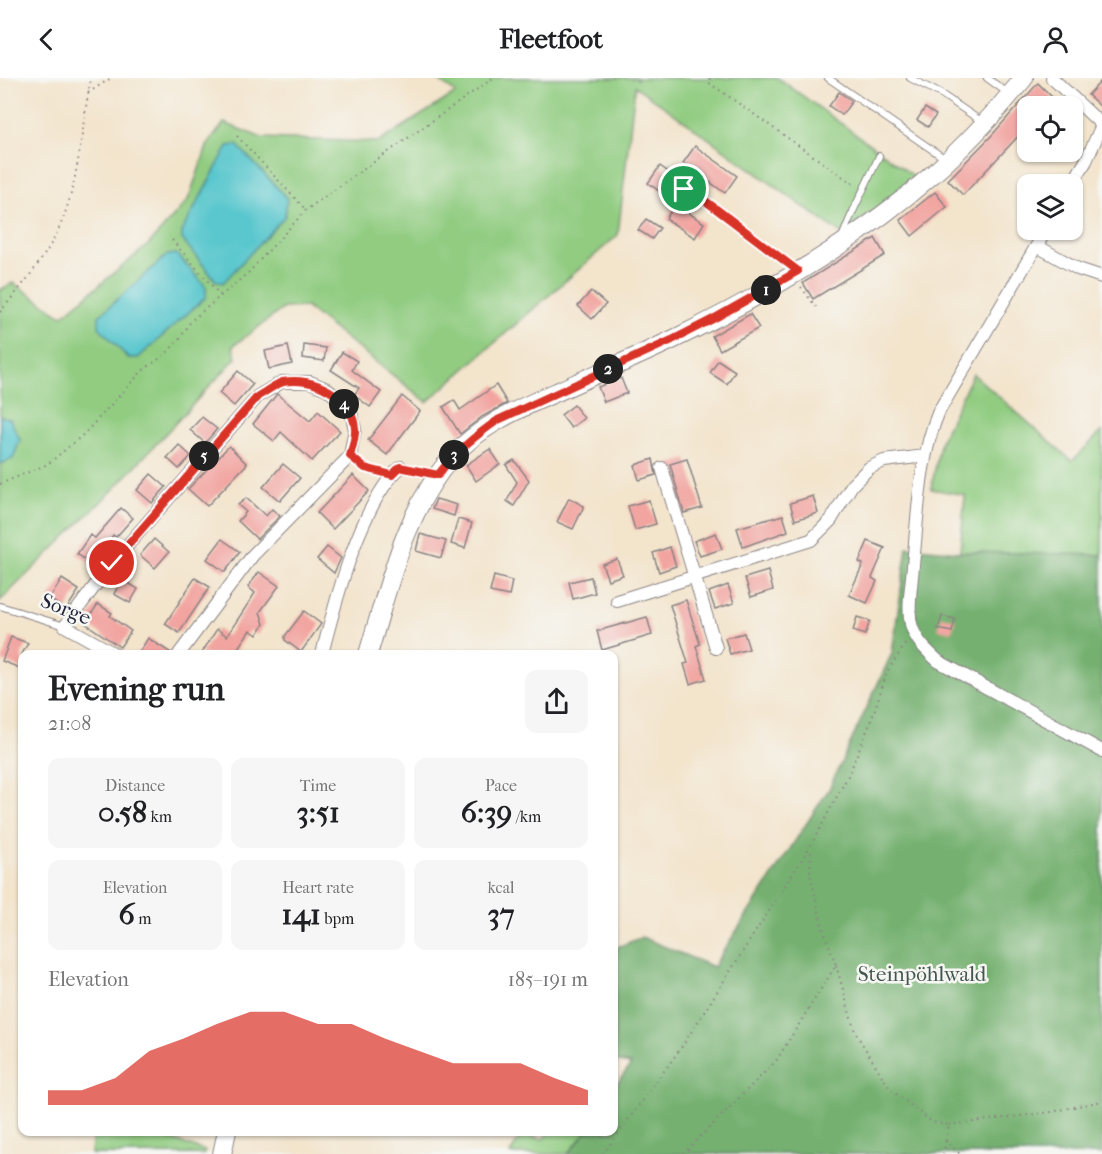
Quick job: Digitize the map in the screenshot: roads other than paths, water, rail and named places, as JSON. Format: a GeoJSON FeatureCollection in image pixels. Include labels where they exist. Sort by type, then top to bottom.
{"type":"FeatureCollection","features":[{"type":"Feature","properties":{"kind":"main road"},"geometry":{"type":"LineString","coordinates":[[369,650],[415,513],[438,475],[461,449],[492,424],[519,409],[672,340],[715,318],[795,273],[840,244],[903,199],[947,161],[1024,78]]}},
{"type":"Feature","properties":{"kind":"main road"},"geometry":{"type":"LineString","coordinates":[[222,1154],[226,1136]]}},
{"type":"Feature","properties":{"kind":"street"},"geometry":{"type":"LineString","coordinates":[[1052,78],[1102,125],[1078,174]]}},
{"type":"Feature","properties":{"kind":"street"},"geometry":{"type":"LineString","coordinates":[[1040,240],[939,411],[930,432],[925,456],[910,621],[922,646],[938,661],[1102,752]]}},
{"type":"Feature","properties":{"kind":"street"},"geometry":{"type":"LineString","coordinates":[[1036,246],[1078,269],[1102,277]]}},
{"type":"Feature","properties":{"kind":"street"},"geometry":{"type":"LineString","coordinates":[[65,626],[112,563],[258,396],[282,382],[310,382],[327,388],[350,409],[355,429],[350,456],[252,555],[182,650]]}},
{"type":"Feature","properties":{"kind":"street"},"geometry":{"type":"LineString","coordinates":[[617,601],[811,540],[831,520],[852,485],[869,468],[884,461],[925,456]]}},
{"type":"Feature","properties":{"kind":"street"},"geometry":{"type":"LineString","coordinates":[[662,468],[717,648]]}},
{"type":"Feature","properties":{"kind":"street"},"geometry":{"type":"LineString","coordinates":[[323,650],[336,598],[367,517],[383,486],[396,471]]}},
{"type":"Feature","properties":{"kind":"street","name":"Sorge"},"geometry":{"type":"LineString","coordinates":[[65,626],[108,650]]}},
{"type":"Feature","properties":{"kind":"lane"},"geometry":{"type":"LineString","coordinates":[[828,78],[947,161]]}},
{"type":"Feature","properties":{"kind":"lane"},"geometry":{"type":"LineString","coordinates":[[910,78],[941,94],[984,123]]}},
{"type":"Feature","properties":{"kind":"lane"},"geometry":{"type":"LineString","coordinates":[[987,78],[1010,94]]}},
{"type":"Feature","properties":{"kind":"lane"},"geometry":{"type":"LineString","coordinates":[[840,244],[879,156]]}},
{"type":"Feature","properties":{"kind":"lane"},"geometry":{"type":"LineString","coordinates":[[684,189],[703,199],[795,273]]}},
{"type":"Feature","properties":{"kind":"lane","name":"Sorge"},"geometry":{"type":"LineString","coordinates":[[0,606],[65,626]]}},
{"type":"Feature","properties":{"kind":"water"},"geometry":{"type":"Polygon","coordinates":[[[237,145],[287,198],[285,216],[223,283],[216,281],[182,239],[182,231],[228,146],[237,145]]]}},
{"type":"Feature","properties":{"kind":"water"},"geometry":{"type":"Polygon","coordinates":[[[177,254],[206,287],[206,297],[138,358],[128,358],[99,327],[99,316],[167,255],[177,254]]]}},
{"type":"Feature","properties":{"kind":"water"},"geometry":{"type":"Polygon","coordinates":[[[0,416],[10,419],[20,440],[13,459],[0,464],[0,416]]]}},
{"type":"Feature","properties":{"kind":"park label","name":"Steinpöhlwald"},"geometry":{"type":"Point","coordinates":[922,974]}}]}
